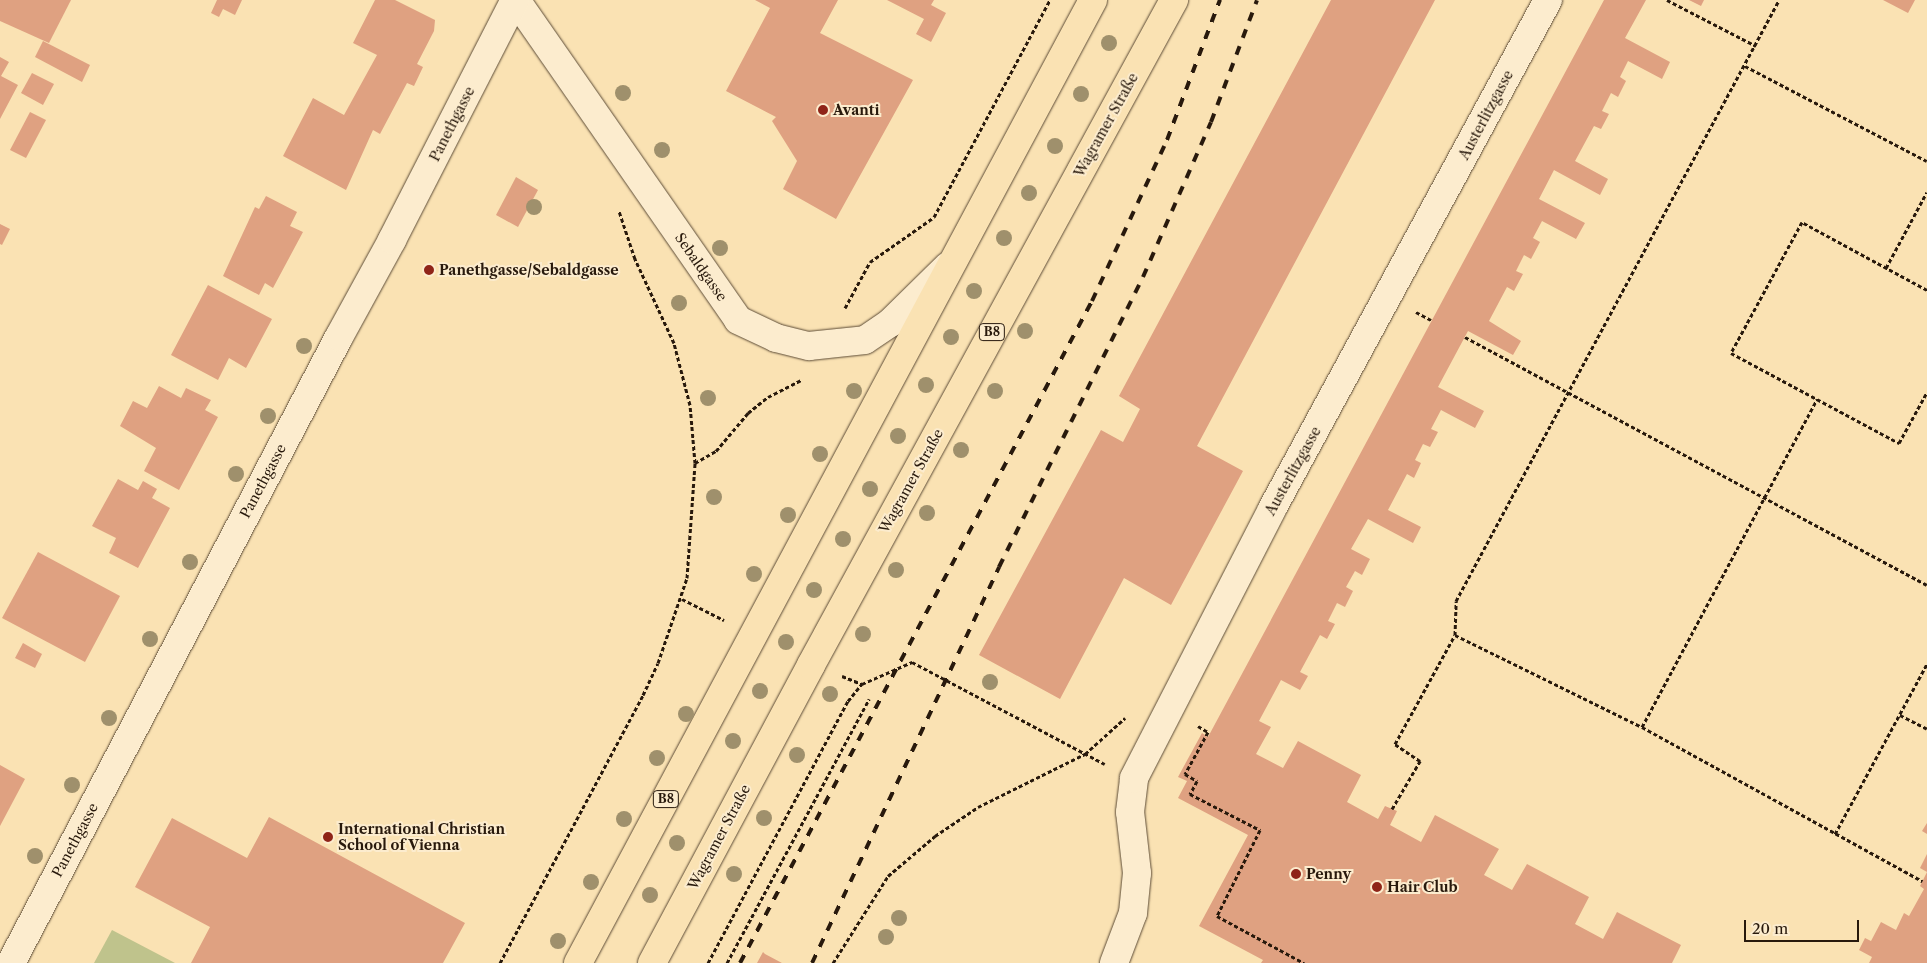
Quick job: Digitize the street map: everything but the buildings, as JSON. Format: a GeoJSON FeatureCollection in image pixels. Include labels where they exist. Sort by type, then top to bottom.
{"type":"FeatureCollection","features":[{"type":"Feature","properties":{"kind":"main road","name":"B8"},"geometry":{"type":"LineString","coordinates":[[578,963],[960,254],[1022,130],[1093,0]]}},
{"type":"Feature","properties":{"kind":"main road","name":"Wagramer Straße"},"geometry":{"type":"LineString","coordinates":[[652,963],[1174,0]]}},
{"type":"Feature","properties":{"kind":"street","name":"Sebaldgasse"},"geometry":{"type":"LineString","coordinates":[[515,0],[738,320],[776,338],[824,346],[865,340],[890,323],[960,254]]}},
{"type":"Feature","properties":{"kind":"street","name":"Panethgasse"},"geometry":{"type":"LineString","coordinates":[[11,963],[338,337],[392,240],[515,0]]}},
{"type":"Feature","properties":{"kind":"street","name":"Austerlitzgasse"},"geometry":{"type":"LineString","coordinates":[[1114,963],[1133,913],[1137,873],[1130,812],[1134,778],[1272,509],[1548,0]]}},
{"type":"Feature","properties":{"kind":"path"},"geometry":{"type":"LineString","coordinates":[[695,463],[716,451],[748,413],[768,397],[801,380],[824,346],[870,262],[934,217],[1050,0]]}},
{"type":"Feature","properties":{"kind":"path"},"geometry":{"type":"LineString","coordinates":[[1667,0],[1756,46]]}},
{"type":"Feature","properties":{"kind":"path"},"geometry":{"type":"LineString","coordinates":[[1392,809],[1420,761],[1395,744],[1455,635],[1456,601],[1756,46],[1779,0]]}},
{"type":"Feature","properties":{"kind":"path"},"geometry":{"type":"LineString","coordinates":[[1745,66],[1927,162]]}},
{"type":"Feature","properties":{"kind":"path"},"geometry":{"type":"LineString","coordinates":[[1886,268],[1927,192]]}},
{"type":"Feature","properties":{"kind":"path"},"geometry":{"type":"LineString","coordinates":[[500,963],[643,696],[682,600],[688,578],[695,463],[690,405],[674,343],[635,259],[618,208]]}},
{"type":"Feature","properties":{"kind":"path"},"geometry":{"type":"LineString","coordinates":[[1927,290],[1802,222],[1731,353],[1899,444],[1927,392]]}},
{"type":"Feature","properties":{"kind":"path"},"geometry":{"type":"LineString","coordinates":[[1465,337],[1927,585]]}},
{"type":"Feature","properties":{"kind":"path"},"geometry":{"type":"LineString","coordinates":[[1642,727],[1817,399]]}},
{"type":"Feature","properties":{"kind":"path"},"geometry":{"type":"LineString","coordinates":[[682,600],[729,622]]}},
{"type":"Feature","properties":{"kind":"path"},"geometry":{"type":"LineString","coordinates":[[1455,635],[1642,727],[1922,881]]}},
{"type":"Feature","properties":{"kind":"path"},"geometry":{"type":"LineString","coordinates":[[708,963],[848,701],[862,684],[912,662],[1134,778]]}},
{"type":"Feature","properties":{"kind":"path"},"geometry":{"type":"LineString","coordinates":[[1835,834],[1927,664]]}},
{"type":"Feature","properties":{"kind":"path"},"geometry":{"type":"LineString","coordinates":[[727,963],[869,699]]}},
{"type":"Feature","properties":{"kind":"path"},"geometry":{"type":"LineString","coordinates":[[833,963],[888,876],[935,836],[978,807],[1085,754],[1129,714]]}},
{"type":"Feature","properties":{"kind":"path"},"geometry":{"type":"LineString","coordinates":[[1900,715],[1927,729]]}},
{"type":"Feature","properties":{"kind":"path"},"geometry":{"type":"LineString","coordinates":[[1206,735],[1185,774],[1197,781],[1190,794],[1260,830],[1218,916],[1304,963]]}},
{"type":"Feature","properties":{"kind":"green space"},"geometry":{"type":"Polygon","coordinates":[[[112,930],[175,963],[94,963],[112,930]]]}},
{"type":"Feature","properties":{"kind":"railway"},"geometry":{"type":"LineString","coordinates":[[740,963],[1092,301],[1167,140],[1220,0]]}},
{"type":"Feature","properties":{"kind":"railway"},"geometry":{"type":"LineString","coordinates":[[812,963],[999,567],[1143,277],[1211,122],[1257,0]]}},
{"type":"Feature","properties":{"kind":"place","name":"Avanti"},"geometry":{"type":"Point","coordinates":[823,110]}},
{"type":"Feature","properties":{"kind":"place","name":"Panethgasse/Sebaldgasse"},"geometry":{"type":"Point","coordinates":[429,270]}},
{"type":"Feature","properties":{"kind":"place","name":"International Christian School of Vienna"},"geometry":{"type":"Point","coordinates":[328,837]}},
{"type":"Feature","properties":{"kind":"place","name":"Penny"},"geometry":{"type":"Point","coordinates":[1296,874]}},
{"type":"Feature","properties":{"kind":"place","name":"Hair Club"},"geometry":{"type":"Point","coordinates":[1377,887]}}]}
